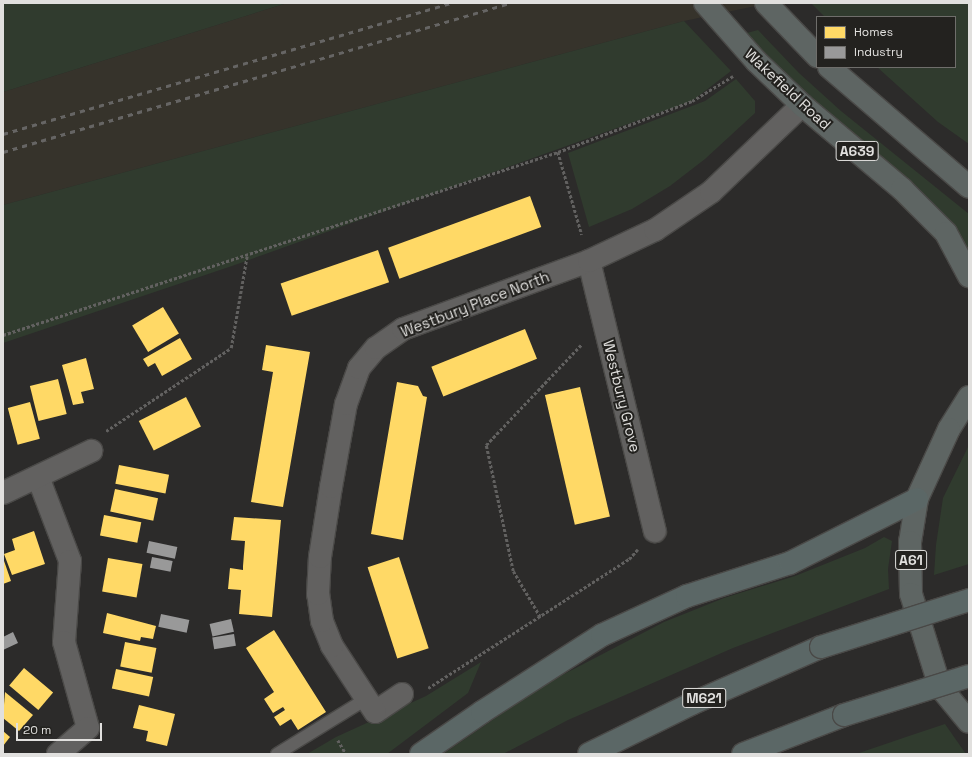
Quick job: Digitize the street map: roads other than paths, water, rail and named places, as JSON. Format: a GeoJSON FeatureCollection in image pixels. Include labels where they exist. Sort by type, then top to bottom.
{"type":"FeatureCollection","features":[{"type":"Feature","properties":{"kind":"highway"},"geometry":{"type":"LineString","coordinates":[[421,754],[482,712],[602,635],[687,596],[790,563],[917,499]]}},
{"type":"Feature","properties":{"kind":"highway","name":"M621"},"geometry":{"type":"LineString","coordinates":[[589,754],[691,704],[821,647],[969,600]]}},
{"type":"Feature","properties":{"kind":"highway"},"geometry":{"type":"LineString","coordinates":[[743,754],[844,715],[969,676]]}},
{"type":"Feature","properties":{"kind":"main road","name":"Wakefield Road"},"geometry":{"type":"LineString","coordinates":[[706,3],[756,62],[802,105],[902,189],[928,214],[946,233],[969,276]]}},
{"type":"Feature","properties":{"kind":"main road"},"geometry":{"type":"LineString","coordinates":[[766,3],[816,55]]}},
{"type":"Feature","properties":{"kind":"main road","name":"A639"},"geometry":{"type":"LineString","coordinates":[[831,68],[969,186]]}},
{"type":"Feature","properties":{"kind":"main road","name":"A61"},"geometry":{"type":"LineString","coordinates":[[969,397],[949,428],[917,499],[910,542],[911,594],[940,687],[969,722]]}},
{"type":"Feature","properties":{"kind":"street","name":"Westbury Place North"},"geometry":{"type":"LineString","coordinates":[[402,694],[375,712],[332,646],[322,621],[318,594],[331,487],[346,404],[358,368],[376,348],[403,329],[589,261],[655,230],[711,192],[802,105]]}},
{"type":"Feature","properties":{"kind":"street","name":"Westbury Grove"},"geometry":{"type":"LineString","coordinates":[[589,261],[654,531]]}},
{"type":"Feature","properties":{"kind":"street"},"geometry":{"type":"LineString","coordinates":[[3,493],[38,478],[91,451]]}},
{"type":"Feature","properties":{"kind":"street"},"geometry":{"type":"LineString","coordinates":[[38,478],[70,561],[64,642],[88,728],[58,754]]}},
{"type":"Feature","properties":{"kind":"lane"},"geometry":{"type":"LineString","coordinates":[[277,754],[366,699]]}},
{"type":"Feature","properties":{"kind":"railway"},"geometry":{"type":"LineString","coordinates":[[3,134],[452,3]]}},
{"type":"Feature","properties":{"kind":"railway"},"geometry":{"type":"LineString","coordinates":[[3,152],[510,3]]}}]}
